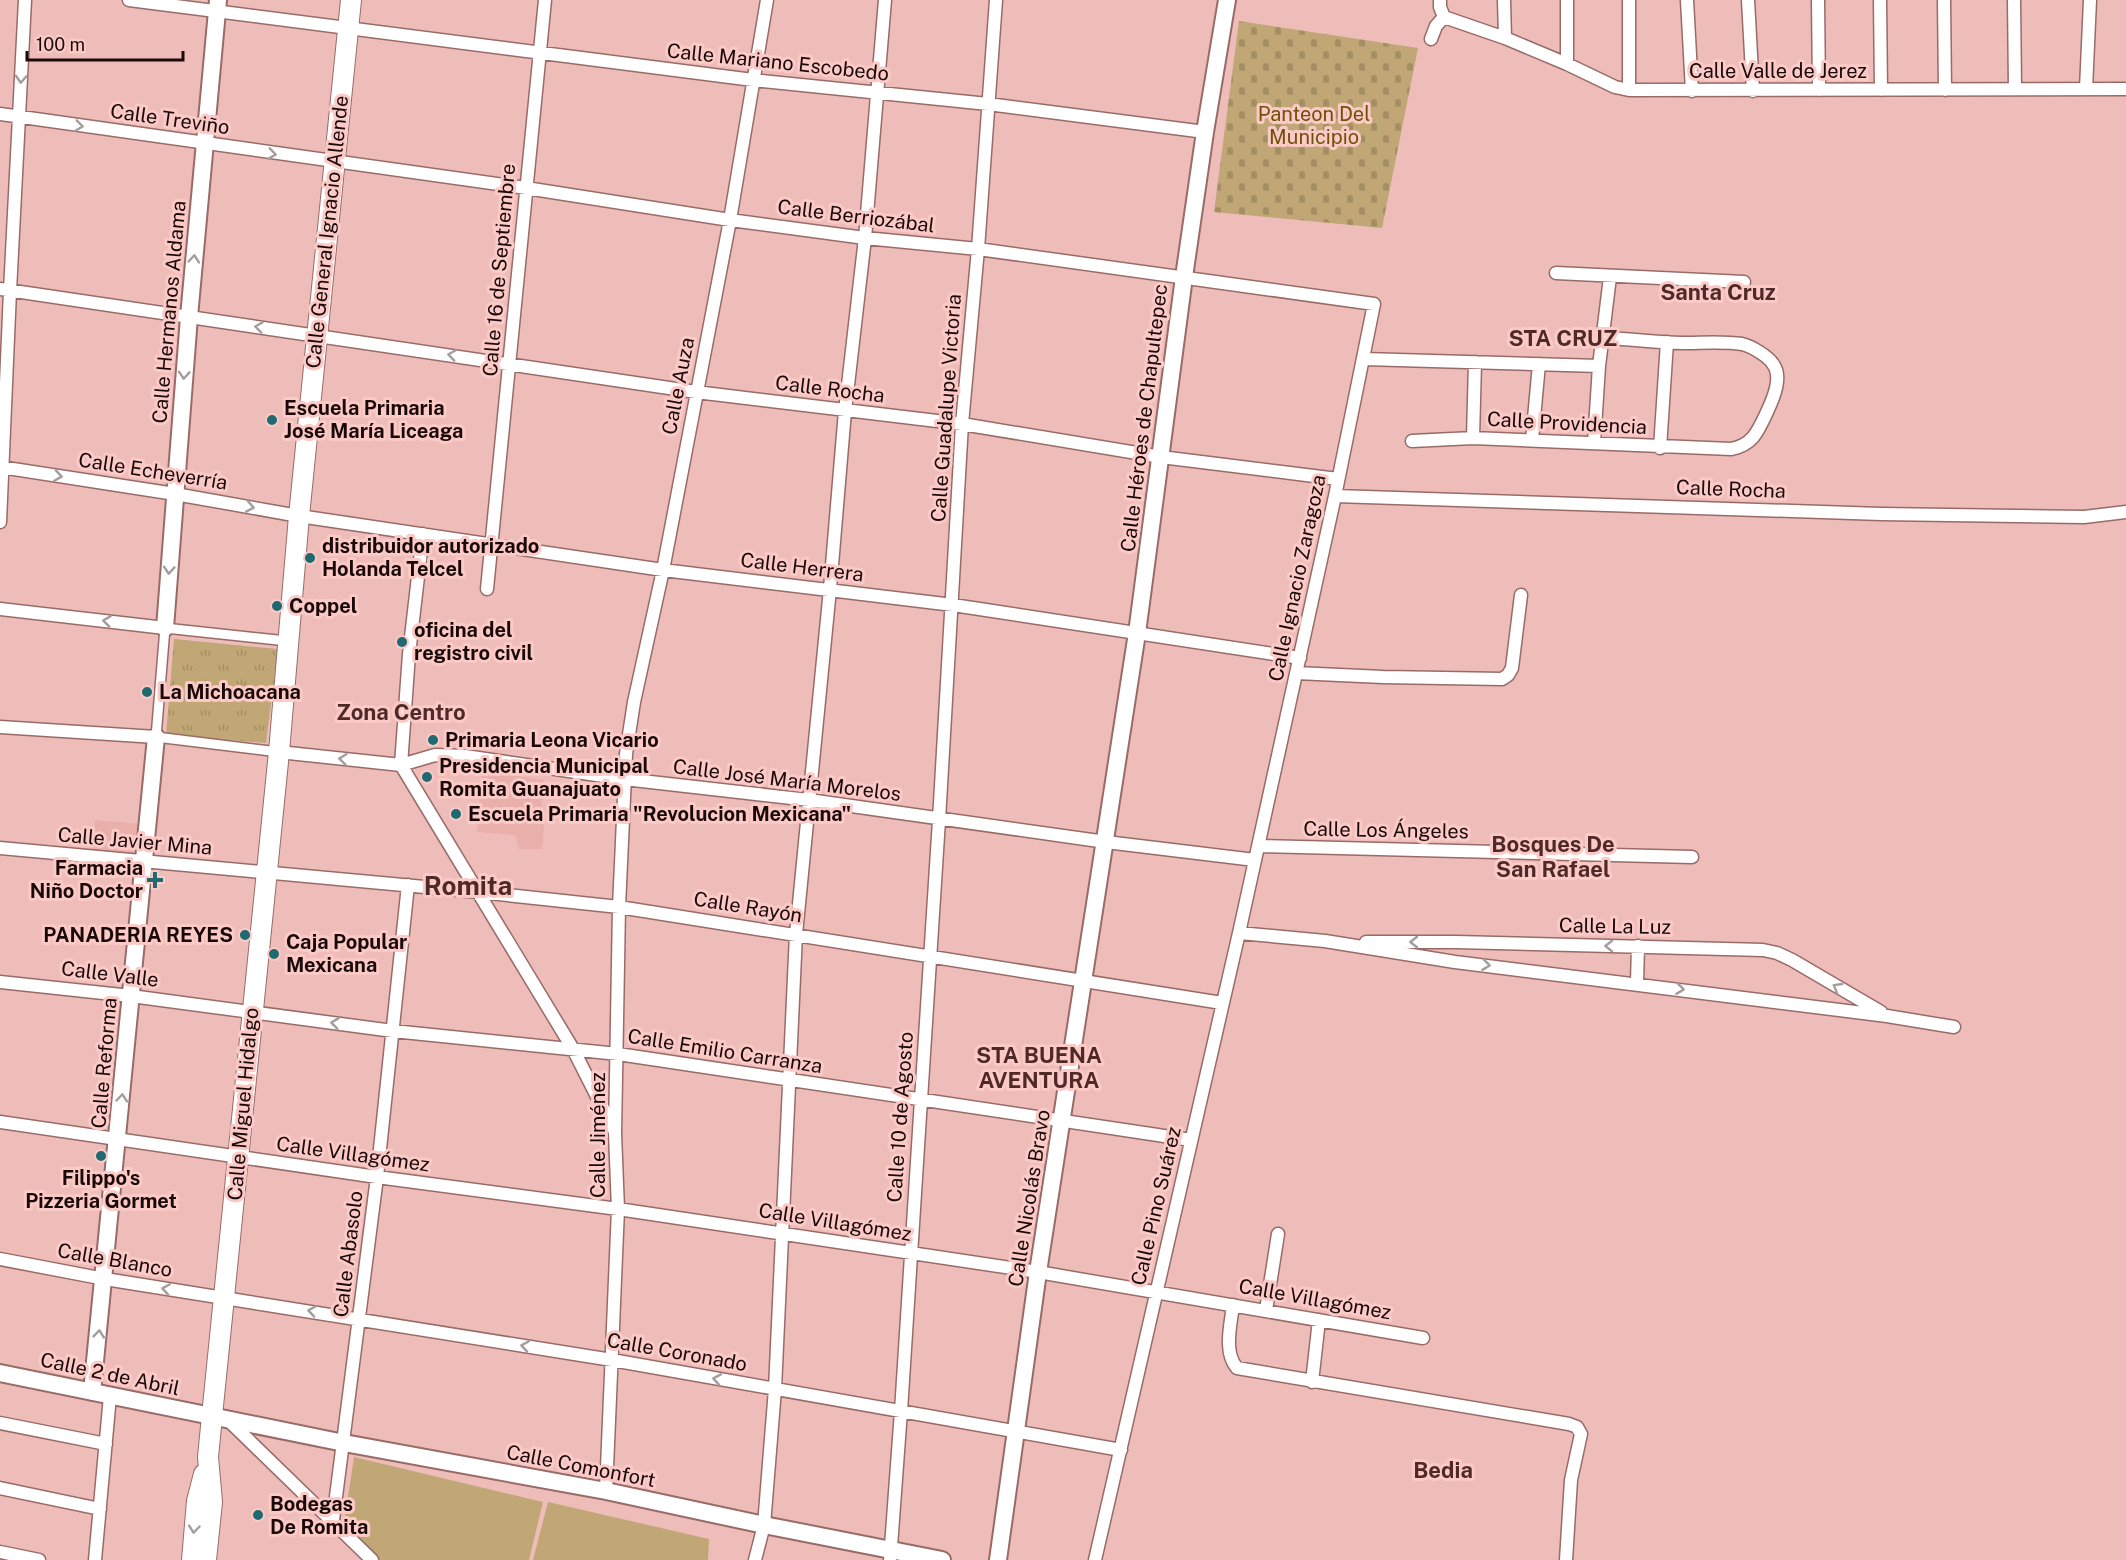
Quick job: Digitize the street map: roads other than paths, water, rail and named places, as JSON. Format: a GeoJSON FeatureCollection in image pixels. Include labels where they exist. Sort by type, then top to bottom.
{"type":"FeatureCollection","features":[{"type":"Feature","properties":{"kind":"main road","name":"Calle General Ignacio Allende"},"geometry":{"type":"LineString","coordinates":[[279,752],[287,641],[351,0]]}},
{"type":"Feature","properties":{"kind":"main road","name":"Calle Miguel Hidalgo"},"geometry":{"type":"LineString","coordinates":[[208,1457],[220,1418],[224,1298],[251,1012],[279,752]]}},
{"type":"Feature","properties":{"kind":"main road"},"geometry":{"type":"LineString","coordinates":[[192,1560],[197,1501],[208,1457]]}},
{"type":"Feature","properties":{"kind":"main road"},"geometry":{"type":"LineString","coordinates":[[206,1560],[212,1502],[208,1457]]}},
{"type":"Feature","properties":{"kind":"street"},"geometry":{"type":"LineString","coordinates":[[0,522],[5,290],[20,117],[26,0]]}},
{"type":"Feature","properties":{"kind":"street","name":"Calle Mariano Escobedo"},"geometry":{"type":"LineString","coordinates":[[129,0],[217,6],[348,28],[540,53],[753,80],[988,104],[1205,132]]}},
{"type":"Feature","properties":{"kind":"street","name":"Calle 16 de Septiembre"},"geometry":{"type":"LineString","coordinates":[[487,589],[545,0]]}},
{"type":"Feature","properties":{"kind":"street","name":"Calle Auza"},"geometry":{"type":"LineString","coordinates":[[624,779],[634,702],[663,570],[730,220],[767,0]]}},
{"type":"Feature","properties":{"kind":"street"},"geometry":{"type":"LineString","coordinates":[[755,1560],[764,1526],[775,1389],[796,934],[845,411],[865,238],[885,0]]}},
{"type":"Feature","properties":{"kind":"street","name":"Calle Guadalupe Victoria"},"geometry":{"type":"LineString","coordinates":[[939,820],[962,424],[978,249],[996,0]]}},
{"type":"Feature","properties":{"kind":"street","name":"Calle Héroes de Chapultepec"},"geometry":{"type":"LineString","coordinates":[[1106,842],[1137,633],[1184,277],[1227,0]]}},
{"type":"Feature","properties":{"kind":"street"},"geometry":{"type":"LineString","coordinates":[[1431,39],[1436,26],[1444,17],[1440,0]]}},
{"type":"Feature","properties":{"kind":"street"},"geometry":{"type":"LineString","coordinates":[[1504,0],[1505,38]]}},
{"type":"Feature","properties":{"kind":"street"},"geometry":{"type":"LineString","coordinates":[[1566,0],[1567,64]]}},
{"type":"Feature","properties":{"kind":"street"},"geometry":{"type":"LineString","coordinates":[[1629,0],[1629,90]]}},
{"type":"Feature","properties":{"kind":"street"},"geometry":{"type":"LineString","coordinates":[[1688,0],[1692,91]]}},
{"type":"Feature","properties":{"kind":"street"},"geometry":{"type":"LineString","coordinates":[[1749,0],[1753,91]]}},
{"type":"Feature","properties":{"kind":"street"},"geometry":{"type":"LineString","coordinates":[[1818,0],[1819,90]]}},
{"type":"Feature","properties":{"kind":"street"},"geometry":{"type":"LineString","coordinates":[[1880,0],[1881,90]]}},
{"type":"Feature","properties":{"kind":"street"},"geometry":{"type":"LineString","coordinates":[[1944,0],[1945,90]]}},
{"type":"Feature","properties":{"kind":"street"},"geometry":{"type":"LineString","coordinates":[[2014,0],[2015,89]]}},
{"type":"Feature","properties":{"kind":"street"},"geometry":{"type":"LineString","coordinates":[[2086,89],[2090,0]]}},
{"type":"Feature","properties":{"kind":"street","name":"Calle Hermanos Aldama"},"geometry":{"type":"LineString","coordinates":[[165,628],[189,317],[217,6]]}},
{"type":"Feature","properties":{"kind":"street","name":"Calle Valle de Jerez"},"geometry":{"type":"LineString","coordinates":[[1444,17],[1505,38],[1615,87],[1629,90],[2126,89]]}},
{"type":"Feature","properties":{"kind":"street","name":"Calle Treviño"},"geometry":{"type":"LineString","coordinates":[[0,114],[334,162]]}},
{"type":"Feature","properties":{"kind":"street","name":"Calle Berriozábal"},"geometry":{"type":"LineString","coordinates":[[334,162],[526,188],[730,220],[865,238],[978,249],[1374,304]]}},
{"type":"Feature","properties":{"kind":"street"},"geometry":{"type":"LineString","coordinates":[[1557,273],[1744,282]]}},
{"type":"Feature","properties":{"kind":"street"},"geometry":{"type":"LineString","coordinates":[[1594,443],[1599,366],[1610,277]]}},
{"type":"Feature","properties":{"kind":"street","name":"Calle Rocha"},"geometry":{"type":"LineString","coordinates":[[5,290],[696,392],[962,424],[1161,457],[1338,479]]}},
{"type":"Feature","properties":{"kind":"street","name":"Calle Ignacio Zaragoza"},"geometry":{"type":"LineString","coordinates":[[1255,860],[1335,496],[1374,304]]}},
{"type":"Feature","properties":{"kind":"street"},"geometry":{"type":"LineString","coordinates":[[1603,338],[1667,342],[1660,448]]}},
{"type":"Feature","properties":{"kind":"street","name":"Calle Providencia"},"geometry":{"type":"LineString","coordinates":[[1413,441],[1473,438],[1660,448],[1731,449],[1742,447],[1751,441],[1758,433],[1775,391],[1776,370],[1772,363],[1744,345],[1667,342]]}},
{"type":"Feature","properties":{"kind":"street"},"geometry":{"type":"LineString","coordinates":[[1364,359],[1599,366]]}},
{"type":"Feature","properties":{"kind":"street"},"geometry":{"type":"LineString","coordinates":[[1473,438],[1475,362]]}},
{"type":"Feature","properties":{"kind":"street"},"geometry":{"type":"LineString","coordinates":[[1532,440],[1539,364]]}},
{"type":"Feature","properties":{"kind":"street","name":"Calle Echeverría"},"geometry":{"type":"LineString","coordinates":[[1,467],[299,516]]}},
{"type":"Feature","properties":{"kind":"street","name":"Calle Rocha"},"geometry":{"type":"LineString","coordinates":[[1335,496],[1893,514],[2084,517],[2126,513]]}},
{"type":"Feature","properties":{"kind":"street","name":"Calle Herrera"},"geometry":{"type":"LineString","coordinates":[[299,516],[663,570],[953,605],[1300,658]]}},
{"type":"Feature","properties":{"kind":"street"},"geometry":{"type":"LineString","coordinates":[[423,534],[409,654],[402,765],[573,1049],[615,1134]]}},
{"type":"Feature","properties":{"kind":"street"},"geometry":{"type":"LineString","coordinates":[[1296,673],[1502,679],[1512,668],[1521,596]]}},
{"type":"Feature","properties":{"kind":"street"},"geometry":{"type":"LineString","coordinates":[[0,609],[287,641]]}},
{"type":"Feature","properties":{"kind":"street"},"geometry":{"type":"LineString","coordinates":[[156,737],[165,628]]}},
{"type":"Feature","properties":{"kind":"street"},"geometry":{"type":"LineString","coordinates":[[0,727],[156,737],[279,752]]}},
{"type":"Feature","properties":{"kind":"street","name":"Calle Reforma"},"geometry":{"type":"LineString","coordinates":[[92,1392],[105,1279],[156,737]]}},
{"type":"Feature","properties":{"kind":"street","name":"Calle José María Morelos"},"geometry":{"type":"LineString","coordinates":[[279,752],[402,765],[435,755],[465,756],[624,779],[808,800],[939,820],[1255,860]]}},
{"type":"Feature","properties":{"kind":"street","name":"Calle Jiménez"},"geometry":{"type":"LineString","coordinates":[[606,1491],[618,1209],[615,1134],[624,779]]}},
{"type":"Feature","properties":{"kind":"street","name":"Calle 10 de Agosto"},"geometry":{"type":"LineString","coordinates":[[890,1555],[902,1411],[939,820]]}},
{"type":"Feature","properties":{"kind":"street","name":"Calle Nicolás Bravo"},"geometry":{"type":"LineString","coordinates":[[998,1560],[1038,1272],[1106,842]]}},
{"type":"Feature","properties":{"kind":"street","name":"Calle Los Ángeles"},"geometry":{"type":"LineString","coordinates":[[1258,846],[1692,857]]}},
{"type":"Feature","properties":{"kind":"street","name":"Calle Javier Mina"},"geometry":{"type":"LineString","coordinates":[[0,848],[266,873]]}},
{"type":"Feature","properties":{"kind":"street","name":"Calle Pino Suárez"},"geometry":{"type":"LineString","coordinates":[[1095,1560],[1255,860]]}},
{"type":"Feature","properties":{"kind":"street","name":"Calle Rayón"},"geometry":{"type":"LineString","coordinates":[[266,873],[479,892],[619,908],[796,934],[1222,1003]]}},
{"type":"Feature","properties":{"kind":"street","name":"Calle Abasolo"},"geometry":{"type":"LineString","coordinates":[[333,1521],[345,1443],[377,1177],[408,885]]}},
{"type":"Feature","properties":{"kind":"street","name":"Calle La Luz"},"geometry":{"type":"LineString","coordinates":[[1239,933],[1325,942],[1455,962],[1637,983],[1954,1027]]}},
{"type":"Feature","properties":{"kind":"street","name":"Calle La Luz"},"geometry":{"type":"LineString","coordinates":[[1325,942],[1638,946],[1746,949],[1777,953],[1887,1016]]}},
{"type":"Feature","properties":{"kind":"street"},"geometry":{"type":"LineString","coordinates":[[1455,962],[1456,942]]}},
{"type":"Feature","properties":{"kind":"street"},"geometry":{"type":"LineString","coordinates":[[1637,983],[1638,946]]}},
{"type":"Feature","properties":{"kind":"street","name":"Calle Valle"},"geometry":{"type":"LineString","coordinates":[[0,981],[251,1012]]}},
{"type":"Feature","properties":{"kind":"street","name":"Calle Emilio Carranza"},"geometry":{"type":"LineString","coordinates":[[251,1012],[393,1031],[618,1054],[1191,1140]]}},
{"type":"Feature","properties":{"kind":"street","name":"Calle Villagómez"},"geometry":{"type":"LineString","coordinates":[[0,1122],[377,1177],[618,1209],[1038,1272],[1423,1338]]}},
{"type":"Feature","properties":{"kind":"street"},"geometry":{"type":"LineString","coordinates":[[1266,1310],[1278,1234]]}},
{"type":"Feature","properties":{"kind":"street","name":"Calle Blanco"},"geometry":{"type":"LineString","coordinates":[[0,1259],[224,1298]]}},
{"type":"Feature","properties":{"kind":"street","name":"Calle Coronado"},"geometry":{"type":"LineString","coordinates":[[224,1298],[612,1360],[1121,1450]]}},
{"type":"Feature","properties":{"kind":"street"},"geometry":{"type":"LineString","coordinates":[[1233,1305],[1229,1349],[1231,1362],[1237,1368],[1569,1424],[1577,1428],[1581,1434],[1573,1467],[1566,1560]]}},
{"type":"Feature","properties":{"kind":"street"},"geometry":{"type":"LineString","coordinates":[[1312,1382],[1319,1320]]}},
{"type":"Feature","properties":{"kind":"street","name":"Calle 2 de Abril"},"geometry":{"type":"LineString","coordinates":[[0,1373],[220,1418]]}},
{"type":"Feature","properties":{"kind":"street"},"geometry":{"type":"LineString","coordinates":[[95,1560],[110,1396]]}},
{"type":"Feature","properties":{"kind":"street"},"geometry":{"type":"LineString","coordinates":[[220,1418],[333,1521],[372,1560]]}},
{"type":"Feature","properties":{"kind":"street","name":"Calle Comonfort"},"geometry":{"type":"LineString","coordinates":[[220,1418],[606,1491],[890,1555],[942,1560]]}},
{"type":"Feature","properties":{"kind":"street"},"geometry":{"type":"LineString","coordinates":[[0,1423],[106,1444]]}},
{"type":"Feature","properties":{"kind":"street"},"geometry":{"type":"LineString","coordinates":[[0,1488],[100,1509]]}},
{"type":"Feature","properties":{"kind":"street"},"geometry":{"type":"LineString","coordinates":[[0,1552],[39,1560]]}},
{"type":"Feature","properties":{"kind":"place","name":"Escuela Primaria José María Liceaga"},"geometry":{"type":"Point","coordinates":[272,420]}},
{"type":"Feature","properties":{"kind":"place","name":"distribuidor autorizado Holanda Telcel"},"geometry":{"type":"Point","coordinates":[310,558]}},
{"type":"Feature","properties":{"kind":"place","name":"Coppel"},"geometry":{"type":"Point","coordinates":[277,606]}},
{"type":"Feature","properties":{"kind":"place","name":"oficina del registro civil"},"geometry":{"type":"Point","coordinates":[402,642]}},
{"type":"Feature","properties":{"kind":"place","name":"La Michoacana"},"geometry":{"type":"Point","coordinates":[147,692]}},
{"type":"Feature","properties":{"kind":"place","name":"Primaria Leona Vicario"},"geometry":{"type":"Point","coordinates":[433,740]}},
{"type":"Feature","properties":{"kind":"place","name":"Presidencia Municipal Romita Guanajuato"},"geometry":{"type":"Point","coordinates":[427,777]}},
{"type":"Feature","properties":{"kind":"place","name":"Escuela Primaria \"Revolucion Mexicana\""},"geometry":{"type":"Point","coordinates":[456,814]}},
{"type":"Feature","properties":{"kind":"place","name":"Farmacia Niño Doctor"},"geometry":{"type":"Point","coordinates":[155,880]}},
{"type":"Feature","properties":{"kind":"place","name":"PANADERIA REYES"},"geometry":{"type":"Point","coordinates":[245,935]}},
{"type":"Feature","properties":{"kind":"place","name":"Caja Popular Mexicana"},"geometry":{"type":"Point","coordinates":[274,954]}},
{"type":"Feature","properties":{"kind":"place","name":"Filippo's Pizzeria Gormet"},"geometry":{"type":"Point","coordinates":[101,1156]}},
{"type":"Feature","properties":{"kind":"place","name":"Bodegas De Romita"},"geometry":{"type":"Point","coordinates":[258,1515]}},
{"type":"Feature","properties":{"kind":"district","name":"Santa Cruz"},"geometry":{"type":"Point","coordinates":[1718,292]}},
{"type":"Feature","properties":{"kind":"district","name":"STA CRUZ"},"geometry":{"type":"Point","coordinates":[1563,338]}},
{"type":"Feature","properties":{"kind":"district","name":"Zona Centro"},"geometry":{"type":"Point","coordinates":[401,712]}},
{"type":"Feature","properties":{"kind":"district","name":"Bosques De San Rafael"},"geometry":{"type":"Point","coordinates":[1553,856]}},
{"type":"Feature","properties":{"kind":"district","name":"Romita"},"geometry":{"type":"Point","coordinates":[468,885]}},
{"type":"Feature","properties":{"kind":"district","name":"STA BUENA AVENTURA"},"geometry":{"type":"Point","coordinates":[1039,1068]}},
{"type":"Feature","properties":{"kind":"district","name":"Bedia"},"geometry":{"type":"Point","coordinates":[1443,1470]}},
{"type":"Feature","properties":{"kind":"park label","name":"Panteon Del Municipio"},"geometry":{"type":"Point","coordinates":[1314,126]}}]}
